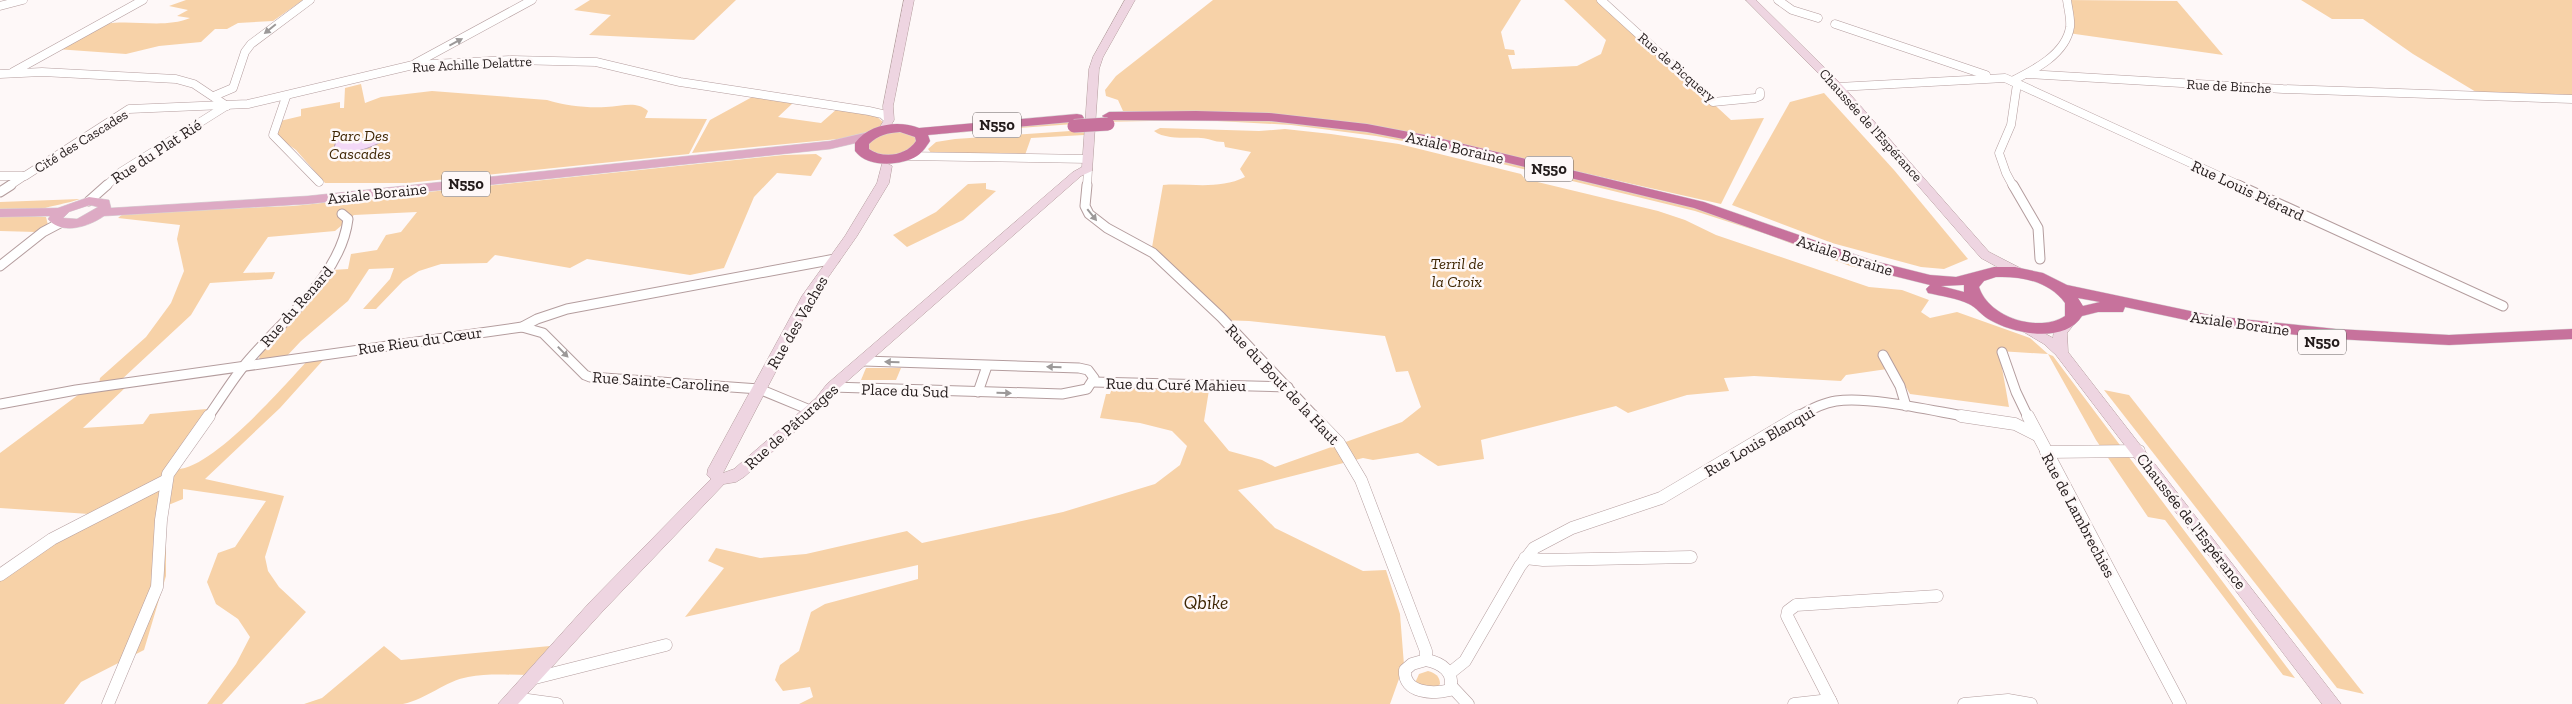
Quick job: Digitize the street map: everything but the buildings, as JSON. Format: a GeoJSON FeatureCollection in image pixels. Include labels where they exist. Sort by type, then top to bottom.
{"type":"FeatureCollection","features":[{"type":"Feature","properties":{"kind":"highway","name":"Axiale Boraine"},"geometry":{"type":"LineString","coordinates":[[861,149],[867,155],[890,160],[918,142],[947,136],[1076,122],[1196,115],[1268,117],[1349,126],[1400,134],[1699,205],[1740,218],[1845,257],[1928,280],[1958,283],[1981,276]]}},
{"type":"Feature","properties":{"kind":"highway","name":"Axiale Boraine"},"geometry":{"type":"LineString","coordinates":[[1108,120],[1267,126],[1332,131],[1404,143],[1696,214],[1745,229],[1854,270],[1975,300]]}},
{"type":"Feature","properties":{"kind":"highway","name":"Axiale Boraine"},"geometry":{"type":"LineString","coordinates":[[869,136],[886,125],[918,142]]}},
{"type":"Feature","properties":{"kind":"highway"},"geometry":{"type":"LineString","coordinates":[[861,149],[862,142],[869,136]]}},
{"type":"Feature","properties":{"kind":"highway","name":"N550"},"geometry":{"type":"LineString","coordinates":[[1975,300],[1994,316],[2019,325],[2044,328],[2072,318],[2073,302],[2061,289],[2042,279],[2019,273],[2002,272],[1981,276]]}},
{"type":"Feature","properties":{"kind":"highway"},"geometry":{"type":"LineString","coordinates":[[1975,300],[1971,287],[1981,276]]}},
{"type":"Feature","properties":{"kind":"highway","name":"Axiale Boraine"},"geometry":{"type":"LineString","coordinates":[[2061,289],[2214,321],[2327,333],[2449,340],[2572,334]]}},
{"type":"Feature","properties":{"kind":"highway","name":"Axiale Boraine"},"geometry":{"type":"LineString","coordinates":[[2072,318],[2098,307],[2117,308],[2220,330],[2349,344],[2466,348],[2572,343]]}},
{"type":"Feature","properties":{"kind":"main road","name":"Axiale Boraine"},"geometry":{"type":"LineString","coordinates":[[0,212],[60,217],[82,221],[102,212],[308,200],[830,145],[869,136]]}},
{"type":"Feature","properties":{"kind":"main road","name":"Axiale Boraine"},"geometry":{"type":"LineString","coordinates":[[830,145],[861,149]]}},
{"type":"Feature","properties":{"kind":"main road"},"geometry":{"type":"LineString","coordinates":[[89,201],[104,203],[106,205],[102,212]]}},
{"type":"Feature","properties":{"kind":"main road","name":"Axiale Boraine"},"geometry":{"type":"LineString","coordinates":[[60,217],[76,204],[89,201]]}},
{"type":"Feature","properties":{"kind":"main road"},"geometry":{"type":"LineString","coordinates":[[1981,276],[1989,269],[1985,255]]}},
{"type":"Feature","properties":{"kind":"street"},"geometry":{"type":"LineString","coordinates":[[0,6],[23,0]]}},
{"type":"Feature","properties":{"kind":"street"},"geometry":{"type":"LineString","coordinates":[[12,73],[143,0]]}},
{"type":"Feature","properties":{"kind":"street"},"geometry":{"type":"LineString","coordinates":[[214,96],[233,88],[245,52],[251,44],[310,0]]}},
{"type":"Feature","properties":{"kind":"street"},"geometry":{"type":"LineString","coordinates":[[413,65],[532,0]]}},
{"type":"Feature","properties":{"kind":"street"},"geometry":{"type":"LineString","coordinates":[[886,125],[909,0]]}},
{"type":"Feature","properties":{"kind":"street"},"geometry":{"type":"LineString","coordinates":[[918,142],[1088,164],[1094,69],[1098,57],[1130,0]]}},
{"type":"Feature","properties":{"kind":"street","name":"Rue de Picquery"},"geometry":{"type":"LineString","coordinates":[[1600,0],[1713,102],[1755,98],[1760,96],[1760,92]]}},
{"type":"Feature","properties":{"kind":"street","name":"Chaussée de l'Espérance"},"geometry":{"type":"LineString","coordinates":[[1751,0],[1838,87],[1985,255]]}},
{"type":"Feature","properties":{"kind":"street"},"geometry":{"type":"LineString","coordinates":[[1778,0],[1792,10],[1818,18]]}},
{"type":"Feature","properties":{"kind":"street"},"geometry":{"type":"LineString","coordinates":[[2040,259],[2038,230],[2022,199],[2005,173],[1998,153],[2011,125],[2011,81],[2027,74],[2053,55],[2066,37],[2070,30],[2067,0]]}},
{"type":"Feature","properties":{"kind":"street"},"geometry":{"type":"LineString","coordinates":[[1835,24],[1992,77]]}},
{"type":"Feature","properties":{"kind":"street","name":"Rue Achille Delattre"},"geometry":{"type":"LineString","coordinates":[[227,106],[286,96],[413,65],[512,60],[596,62],[688,83],[869,111],[882,114],[886,125]]}},
{"type":"Feature","properties":{"kind":"street"},"geometry":{"type":"LineString","coordinates":[[0,74],[42,72],[176,79],[194,84],[227,106]]}},
{"type":"Feature","properties":{"kind":"street","name":"Rue de Binche"},"geometry":{"type":"LineString","coordinates":[[2027,74],[2283,88],[2572,98]]}},
{"type":"Feature","properties":{"kind":"street"},"geometry":{"type":"LineString","coordinates":[[1838,87],[1992,77]]}},
{"type":"Feature","properties":{"kind":"street","name":"Rue Louis Piérard"},"geometry":{"type":"LineString","coordinates":[[1992,77],[2011,81],[2503,306]]}},
{"type":"Feature","properties":{"kind":"street"},"geometry":{"type":"LineString","coordinates":[[286,96],[273,135],[292,152],[319,182]]}},
{"type":"Feature","properties":{"kind":"street","name":"Cité des Cascades"},"geometry":{"type":"LineString","coordinates":[[0,192],[129,109],[227,106]]}},
{"type":"Feature","properties":{"kind":"street","name":"Rue du Plat Rié"},"geometry":{"type":"LineString","coordinates":[[89,201],[121,172],[227,106]]}},
{"type":"Feature","properties":{"kind":"street","name":"Rue des Vaches"},"geometry":{"type":"LineString","coordinates":[[720,479],[715,475],[716,469],[810,296],[884,183],[890,160]]}},
{"type":"Feature","properties":{"kind":"street","name":"Rue de Pâturages"},"geometry":{"type":"LineString","coordinates":[[510,701],[602,600],[720,479],[736,475],[810,410],[832,387],[1088,164]]}},
{"type":"Feature","properties":{"kind":"street","name":"Rue du Bout de la Haut"},"geometry":{"type":"LineString","coordinates":[[1088,164],[1085,206],[1089,214],[1107,228],[1153,253],[1221,317],[1339,443],[1352,463],[1371,504],[1405,591],[1426,651],[1426,660]]}},
{"type":"Feature","properties":{"kind":"street","name":"Cité des Cascades"},"geometry":{"type":"LineString","coordinates":[[0,176],[25,176]]}},
{"type":"Feature","properties":{"kind":"street","name":"Rue du Renard"},"geometry":{"type":"LineString","coordinates":[[243,368],[328,271],[338,257],[346,237],[348,219],[342,214]]}},
{"type":"Feature","properties":{"kind":"street"},"geometry":{"type":"LineString","coordinates":[[0,266],[60,217]]}},
{"type":"Feature","properties":{"kind":"street"},"geometry":{"type":"LineString","coordinates":[[1985,255],[2019,273]]}},
{"type":"Feature","properties":{"kind":"street","name":"Rue Rieu du Cœur"},"geometry":{"type":"LineString","coordinates":[[0,404],[76,390],[243,368],[341,351],[522,327],[550,314],[567,309],[826,259],[835,259]]}},
{"type":"Feature","properties":{"kind":"street"},"geometry":{"type":"LineString","coordinates":[[2061,352],[2060,333],[2072,318]]}},
{"type":"Feature","properties":{"kind":"street","name":"Chaussée de l'Espérance"},"geometry":{"type":"LineString","coordinates":[[2019,325],[2048,341],[2061,352],[2328,697]]}},
{"type":"Feature","properties":{"kind":"street","name":"Rue Sainte-Caroline"},"geometry":{"type":"LineString","coordinates":[[522,327],[543,334],[585,375],[590,377],[759,389],[810,410]]}},
{"type":"Feature","properties":{"kind":"street","name":"Rue de Lambrechies"},"geometry":{"type":"LineString","coordinates":[[2002,352],[2010,378],[2037,435],[2180,704]]}},
{"type":"Feature","properties":{"kind":"street"},"geometry":{"type":"LineString","coordinates":[[1883,355],[1896,379],[1906,406]]}},
{"type":"Feature","properties":{"kind":"street","name":"Place du Sud"},"geometry":{"type":"LineString","coordinates":[[832,387],[1073,393],[1087,389],[1093,382],[1093,374],[1079,368],[864,361]]}},
{"type":"Feature","properties":{"kind":"street"},"geometry":{"type":"LineString","coordinates":[[978,392],[987,366]]}},
{"type":"Feature","properties":{"kind":"street"},"geometry":{"type":"LineString","coordinates":[[0,576],[52,539],[165,481],[243,368]]}},
{"type":"Feature","properties":{"kind":"street","name":"Rue du Curé Mahieu"},"geometry":{"type":"LineString","coordinates":[[1093,382],[1288,387]]}},
{"type":"Feature","properties":{"kind":"street","name":"Rue Louis Blanqui"},"geometry":{"type":"LineString","coordinates":[[1451,680],[1465,660],[1525,558],[1534,548],[1572,528],[1661,498],[1810,410],[1836,401],[1867,401],[2015,424],[2037,435]]}},
{"type":"Feature","properties":{"kind":"street"},"geometry":{"type":"LineString","coordinates":[[2046,452],[2139,451]]}},
{"type":"Feature","properties":{"kind":"street"},"geometry":{"type":"LineString","coordinates":[[108,704],[157,587],[165,481]]}},
{"type":"Feature","properties":{"kind":"street"},"geometry":{"type":"LineString","coordinates":[[1525,558],[1543,560],[1692,557]]}},
{"type":"Feature","properties":{"kind":"street"},"geometry":{"type":"LineString","coordinates":[[1794,704],[1831,702],[1787,616],[1791,608],[1796,605],[1937,596]]}},
{"type":"Feature","properties":{"kind":"street"},"geometry":{"type":"LineString","coordinates":[[530,680],[666,645]]}},
{"type":"Feature","properties":{"kind":"street"},"geometry":{"type":"LineString","coordinates":[[1451,680],[1445,696],[1429,700],[1413,699],[1405,685],[1404,678],[1408,668],[1426,660],[1439,663],[1468,704]]}},
{"type":"Feature","properties":{"kind":"street"},"geometry":{"type":"LineString","coordinates":[[1964,704],[2008,700],[2031,704]]}},
{"type":"Feature","properties":{"kind":"street","name":"Rue de Pâturages"},"geometry":{"type":"LineString","coordinates":[[510,701],[558,704]]}},
{"type":"Feature","properties":{"kind":"green space"},"geometry":{"type":"Polygon","coordinates":[[[186,0],[303,0],[273,21],[238,23],[227,29],[215,29],[201,42],[159,46],[126,54],[56,49],[99,25],[126,22],[169,23],[190,18],[177,16],[188,10],[169,6],[186,0]]]}},
{"type":"Feature","properties":{"kind":"green space"},"geometry":{"type":"Polygon","coordinates":[[[590,0],[736,0],[694,40],[589,35],[611,15],[574,10],[590,0]]]}},
{"type":"Feature","properties":{"kind":"green space"},"geometry":{"type":"Polygon","coordinates":[[[1213,0],[1521,0],[1501,32],[1505,49],[1514,50],[1515,55],[1508,55],[1512,69],[1577,66],[1601,54],[1606,40],[1564,0],[1601,0],[1731,120],[1764,118],[1721,204],[1486,151],[1256,113],[1123,111],[1118,100],[1106,96],[1105,90],[1116,76],[1213,0]]]}},
{"type":"Feature","properties":{"kind":"green space"},"geometry":{"type":"Polygon","coordinates":[[[2067,0],[2177,1],[2223,55],[2068,33],[2067,0]]]}},
{"type":"Feature","properties":{"kind":"green space"},"geometry":{"type":"Polygon","coordinates":[[[2301,0],[2572,0],[2572,99],[2481,95],[2413,54],[2363,19],[2332,19],[2301,0]]]}},
{"type":"Feature","properties":{"kind":"green space","name":"Parc Des Cascades"},"geometry":{"type":"Polygon","coordinates":[[[361,84],[365,103],[381,97],[432,91],[547,100],[584,107],[633,105],[648,111],[645,118],[707,119],[689,154],[408,183],[325,183],[296,150],[275,135],[280,121],[301,116],[301,109],[340,102],[340,108],[344,108],[345,88],[361,84]]]}},
{"type":"Feature","properties":{"kind":"green space"},"geometry":{"type":"Polygon","coordinates":[[[1824,93],[1894,170],[1968,259],[1944,269],[1921,267],[1832,243],[1732,205],[1790,102],[1824,93]]]}},
{"type":"Feature","properties":{"kind":"green space"},"geometry":{"type":"Polygon","coordinates":[[[754,96],[794,102],[778,117],[821,123],[838,108],[875,115],[884,123],[881,127],[863,135],[838,139],[692,153],[710,120],[754,96]]]}},
{"type":"Feature","properties":{"kind":"green space"},"geometry":{"type":"Polygon","coordinates":[[[1245,118],[1389,134],[1712,212],[1936,286],[1850,266],[1766,234],[1695,211],[1424,145],[1376,136],[1291,125],[1199,120],[1101,122],[953,133],[1100,119],[1245,118]]]}},
{"type":"Feature","properties":{"kind":"green space"},"geometry":{"type":"Polygon","coordinates":[[[1160,128],[1259,131],[1285,129],[1331,134],[1399,144],[1521,174],[1525,179],[1658,211],[1685,220],[1716,235],[1869,287],[1902,290],[1929,300],[1921,312],[1930,318],[1957,312],[2030,338],[2048,354],[1999,351],[2009,407],[1910,394],[1894,368],[1846,375],[1841,381],[1754,376],[1724,378],[1729,391],[1687,395],[1628,413],[1616,406],[1481,440],[1484,459],[1438,466],[1418,453],[1373,460],[1363,458],[1238,490],[1275,528],[1363,571],[1386,570],[1400,614],[1404,665],[1390,704],[799,704],[813,697],[810,687],[783,691],[775,680],[780,665],[799,651],[811,612],[825,604],[918,579],[918,565],[685,617],[724,568],[708,561],[716,548],[760,558],[806,554],[907,531],[922,543],[1063,512],[1155,484],[1180,465],[1187,446],[1172,431],[1140,423],[1100,418],[1106,394],[1110,394],[1112,388],[1209,390],[1204,421],[1229,451],[1262,460],[1275,467],[1402,422],[1421,407],[1408,371],[1396,372],[1385,336],[1249,321],[1220,320],[1151,253],[1163,185],[1215,185],[1235,181],[1245,177],[1240,169],[1251,152],[1225,147],[1224,142],[1204,138],[1164,136],[1154,131],[1160,128]]]}},
{"type":"Feature","properties":{"kind":"green space"},"geometry":{"type":"Polygon","coordinates":[[[1085,130],[1084,135],[1031,138],[1025,155],[932,154],[928,149],[936,142],[955,139],[1085,130]]]}},
{"type":"Feature","properties":{"kind":"green space"},"geometry":{"type":"Polygon","coordinates":[[[901,131],[917,137],[918,143],[898,154],[892,155],[880,154],[866,147],[876,135],[901,131]]]}},
{"type":"Feature","properties":{"kind":"green space"},"geometry":{"type":"Polygon","coordinates":[[[816,154],[822,158],[811,176],[777,173],[754,197],[724,268],[690,275],[587,259],[570,268],[495,255],[487,263],[441,264],[419,271],[403,281],[376,309],[363,309],[390,279],[394,268],[369,269],[348,301],[301,341],[285,358],[259,360],[260,353],[332,270],[348,269],[351,254],[377,250],[386,235],[401,232],[417,212],[354,215],[335,231],[268,237],[243,273],[275,272],[272,279],[210,283],[191,315],[120,381],[99,384],[100,378],[146,337],[171,303],[184,271],[177,239],[180,225],[118,218],[124,213],[293,206],[784,155],[816,154]]]}},
{"type":"Feature","properties":{"kind":"green space"},"geometry":{"type":"Polygon","coordinates":[[[986,183],[986,189],[996,191],[963,220],[907,247],[893,235],[936,212],[968,184],[986,183]]]}},
{"type":"Feature","properties":{"kind":"green space"},"geometry":{"type":"Polygon","coordinates":[[[80,199],[46,208],[29,216],[46,217],[48,225],[36,232],[0,231],[0,202],[80,199]]]}},
{"type":"Feature","properties":{"kind":"green space"},"geometry":{"type":"Polygon","coordinates":[[[2048,354],[2053,356],[2295,678],[2283,675],[2165,520],[2148,517],[2096,440],[2048,354]]]}},
{"type":"Feature","properties":{"kind":"green space"},"geometry":{"type":"Polygon","coordinates":[[[325,358],[280,408],[205,479],[284,496],[265,557],[268,571],[279,587],[306,612],[222,704],[207,704],[236,664],[250,637],[238,619],[216,604],[207,582],[218,553],[235,547],[266,501],[183,489],[183,499],[166,506],[166,576],[144,650],[81,682],[64,704],[0,704],[0,580],[38,552],[104,515],[0,508],[0,453],[82,392],[127,386],[83,428],[143,424],[150,414],[218,408],[177,469],[192,465],[209,456],[247,424],[308,360],[325,358]]]}},
{"type":"Feature","properties":{"kind":"green space"},"geometry":{"type":"Polygon","coordinates":[[[866,368],[901,368],[896,380],[861,380],[866,368]]]}},
{"type":"Feature","properties":{"kind":"green space"},"geometry":{"type":"Polygon","coordinates":[[[2104,390],[2129,395],[2364,694],[2337,688],[2104,390]]]}},
{"type":"Feature","properties":{"kind":"green space"},"geometry":{"type":"Polygon","coordinates":[[[384,646],[401,660],[550,646],[531,675],[468,677],[452,682],[412,702],[403,704],[304,704],[322,698],[384,646]]]}},
{"type":"Feature","properties":{"kind":"green space"},"geometry":{"type":"Polygon","coordinates":[[[1428,671],[1435,674],[1439,679],[1440,684],[1435,690],[1415,683],[1419,674],[1428,671]]]}},
{"type":"Feature","properties":{"kind":"shaded area"},"geometry":{"type":"Polygon","coordinates":[[[348,135],[361,140],[381,138],[381,142],[351,152],[334,148],[336,141],[348,135]]]}},
{"type":"Feature","properties":{"kind":"park label","name":"Terril de la Croix"},"geometry":{"type":"Point","coordinates":[1457,272]}},
{"type":"Feature","properties":{"kind":"park label","name":"Qbike"},"geometry":{"type":"Point","coordinates":[1206,602]}}]}
